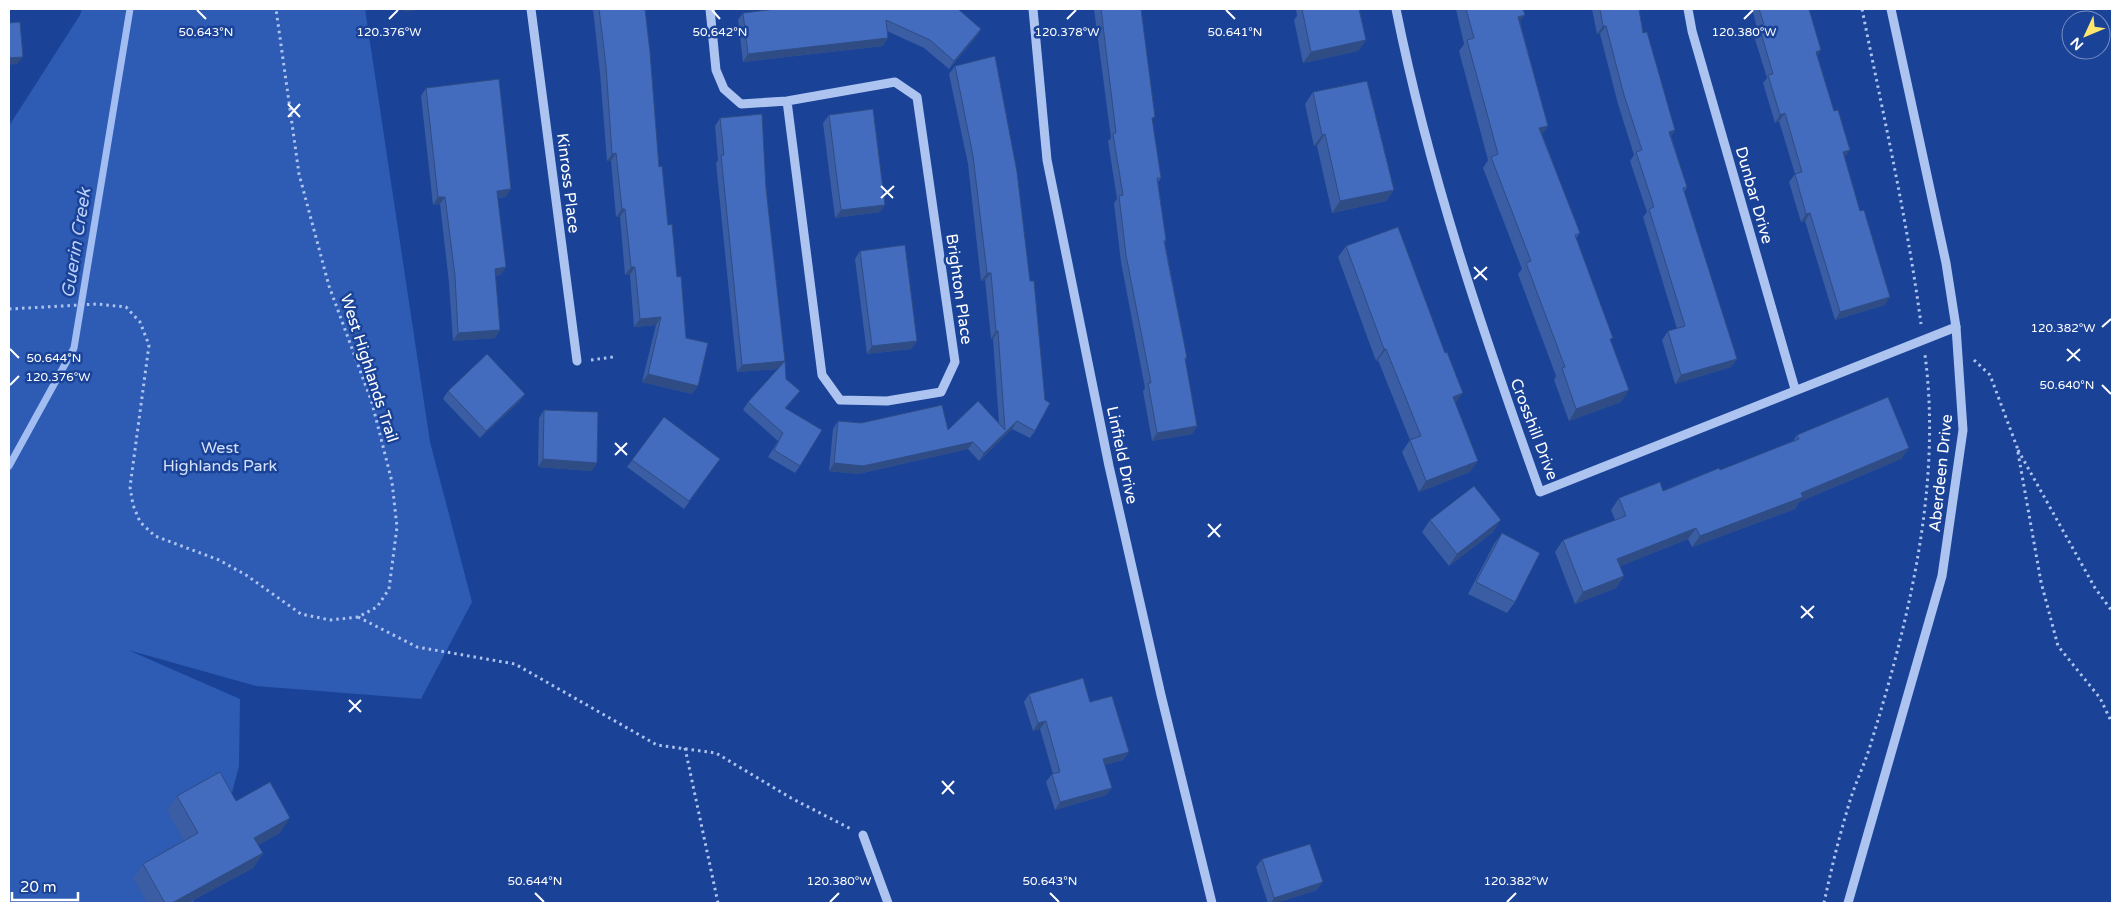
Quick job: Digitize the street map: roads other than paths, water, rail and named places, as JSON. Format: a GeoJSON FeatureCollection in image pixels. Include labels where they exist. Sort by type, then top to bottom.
{"type":"FeatureCollection","features":[{"type":"Feature","properties":{"kind":"street","name":"Kinross Place"},"geometry":{"type":"LineString","coordinates":[[531,9],[577,361]]}},
{"type":"Feature","properties":{"kind":"street","name":"Brighton Place"},"geometry":{"type":"LineString","coordinates":[[710,9],[716,70],[724,90],[742,104],[786,102],[896,82],[917,97],[955,362],[941,392],[887,401],[840,400],[822,374],[786,102]]}},
{"type":"Feature","properties":{"kind":"street","name":"Linfield Drive"},"geometry":{"type":"LineString","coordinates":[[1033,9],[1048,169],[1109,466],[1161,695],[1212,903]]}},
{"type":"Feature","properties":{"kind":"street","name":"Crosshill Drive"},"geometry":{"type":"LineString","coordinates":[[1396,9],[1440,192],[1489,350],[1540,492],[1795,389],[1956,327]]}},
{"type":"Feature","properties":{"kind":"street","name":"Dunbar Drive"},"geometry":{"type":"LineString","coordinates":[[1688,9],[1692,31],[1795,389]]}},
{"type":"Feature","properties":{"kind":"street","name":"Aberdeen Drive"},"geometry":{"type":"LineString","coordinates":[[1848,903],[1942,576],[1963,430],[1956,327],[1946,264],[1891,9]]}},
{"type":"Feature","properties":{"kind":"street"},"geometry":{"type":"LineString","coordinates":[[863,835],[888,903]]}},
{"type":"Feature","properties":{"kind":"waterway","name":"Guerin Creek"},"geometry":{"type":"LineString","coordinates":[[9,466],[74,348],[130,9]]}},
{"type":"Feature","properties":{"kind":"park label","name":"West Highlands Park"},"geometry":{"type":"Point","coordinates":[220,456]}}]}
